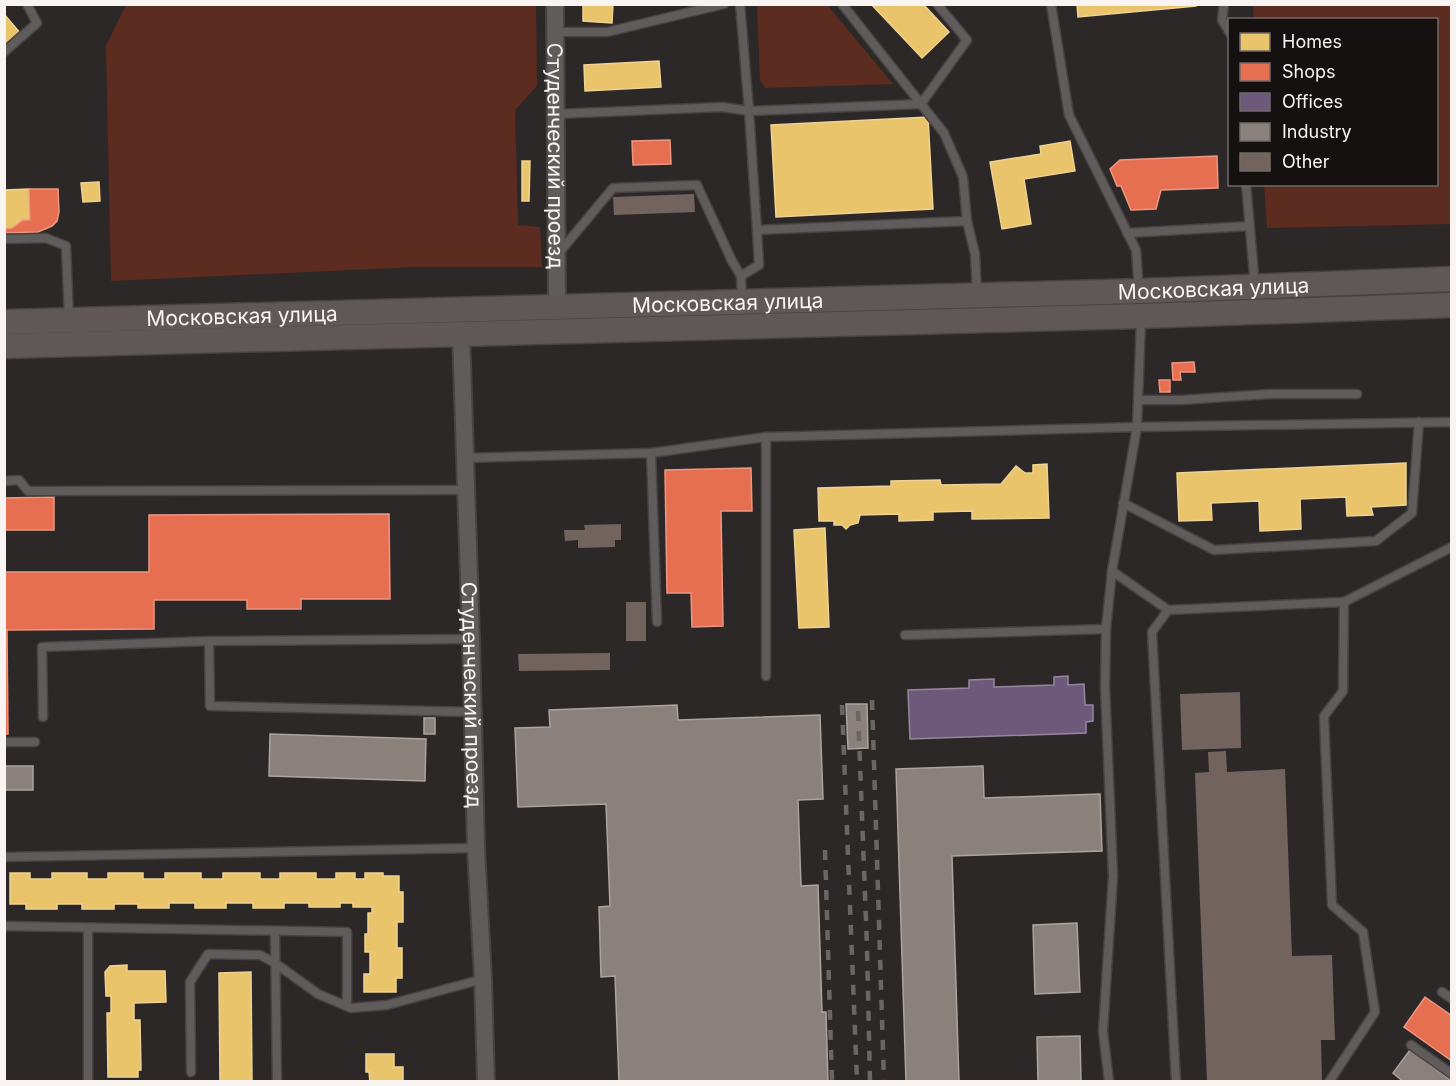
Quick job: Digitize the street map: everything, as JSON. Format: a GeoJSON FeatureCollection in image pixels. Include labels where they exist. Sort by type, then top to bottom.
{"type":"FeatureCollection","features":[{"type":"Feature","properties":{"kind":"main road","name":"Московская улица"},"geometry":{"type":"LineString","coordinates":[[4,322],[1140,291],[1452,279]]}},
{"type":"Feature","properties":{"kind":"main road","name":"Московская улица"},"geometry":{"type":"LineString","coordinates":[[4,346],[1141,316],[1452,305]]}},
{"type":"Feature","properties":{"kind":"main road","name":"Студенческий проезд"},"geometry":{"type":"LineString","coordinates":[[461,308],[461,333]]}},
{"type":"Feature","properties":{"kind":"street","name":"Студенческий проезд"},"geometry":{"type":"LineString","coordinates":[[555,4],[557,306]]}},
{"type":"Feature","properties":{"kind":"street","name":"Студенческий проезд"},"geometry":{"type":"LineString","coordinates":[[461,333],[476,848],[486,1082]]}},
{"type":"Feature","properties":{"kind":"lane"},"geometry":{"type":"LineString","coordinates":[[4,52],[37,23],[27,4]]}},
{"type":"Feature","properties":{"kind":"lane"},"geometry":{"type":"LineString","coordinates":[[555,32],[607,32],[724,4]]}},
{"type":"Feature","properties":{"kind":"lane"},"geometry":{"type":"LineString","coordinates":[[740,4],[759,265],[741,276]]}},
{"type":"Feature","properties":{"kind":"lane"},"geometry":{"type":"LineString","coordinates":[[842,4],[944,133],[963,177],[967,221],[975,254],[977,295]]}},
{"type":"Feature","properties":{"kind":"lane"},"geometry":{"type":"LineString","coordinates":[[921,104],[967,40],[937,4]]}},
{"type":"Feature","properties":{"kind":"lane"},"geometry":{"type":"LineString","coordinates":[[1051,4],[1069,115],[1136,250],[1140,291]]}},
{"type":"Feature","properties":{"kind":"lane"},"geometry":{"type":"LineString","coordinates":[[1224,4],[1222,20],[1228,30]]}},
{"type":"Feature","properties":{"kind":"lane"},"geometry":{"type":"LineString","coordinates":[[556,114],[722,107],[749,111],[921,104]]}},
{"type":"Feature","properties":{"kind":"lane"},"geometry":{"type":"LineString","coordinates":[[556,257],[613,188],[697,185],[741,276],[742,302]]}},
{"type":"Feature","properties":{"kind":"lane"},"geometry":{"type":"LineString","coordinates":[[1246,186],[1255,286]]}},
{"type":"Feature","properties":{"kind":"lane"},"geometry":{"type":"LineString","coordinates":[[757,230],[967,221]]}},
{"type":"Feature","properties":{"kind":"lane"},"geometry":{"type":"LineString","coordinates":[[1127,233],[1250,226]]}},
{"type":"Feature","properties":{"kind":"lane"},"geometry":{"type":"LineString","coordinates":[[4,239],[46,238],[66,246],[69,320]]}},
{"type":"Feature","properties":{"kind":"lane"},"geometry":{"type":"LineString","coordinates":[[1108,1082],[1103,1022],[1113,876],[1105,687],[1106,629],[1112,571],[1137,427],[1141,316]]}},
{"type":"Feature","properties":{"kind":"lane"},"geometry":{"type":"LineString","coordinates":[[1139,400],[1181,400],[1270,394],[1357,394]]}},
{"type":"Feature","properties":{"kind":"lane"},"geometry":{"type":"LineString","coordinates":[[1123,503],[1214,550],[1376,541],[1412,513],[1419,422]]}},
{"type":"Feature","properties":{"kind":"lane"},"geometry":{"type":"LineString","coordinates":[[465,458],[651,453],[766,437],[1137,427],[1452,422]]}},
{"type":"Feature","properties":{"kind":"lane"},"geometry":{"type":"LineString","coordinates":[[766,437],[766,676]]}},
{"type":"Feature","properties":{"kind":"lane"},"geometry":{"type":"LineString","coordinates":[[651,453],[657,622]]}},
{"type":"Feature","properties":{"kind":"lane"},"geometry":{"type":"LineString","coordinates":[[4,481],[19,480],[28,491],[465,490]]}},
{"type":"Feature","properties":{"kind":"lane"},"geometry":{"type":"LineString","coordinates":[[1112,571],[1168,610],[1344,602],[1452,547]]}},
{"type":"Feature","properties":{"kind":"lane"},"geometry":{"type":"LineString","coordinates":[[1329,1082],[1375,1012],[1363,932],[1332,906],[1324,716],[1343,691],[1344,602]]}},
{"type":"Feature","properties":{"kind":"lane"},"geometry":{"type":"LineString","coordinates":[[1168,610],[1152,632],[1176,1082]]}},
{"type":"Feature","properties":{"kind":"lane"},"geometry":{"type":"LineString","coordinates":[[905,635],[1106,629]]}},
{"type":"Feature","properties":{"kind":"lane"},"geometry":{"type":"LineString","coordinates":[[43,717],[42,647],[209,641],[471,639]]}},
{"type":"Feature","properties":{"kind":"lane"},"geometry":{"type":"LineString","coordinates":[[209,641],[210,706],[473,712]]}},
{"type":"Feature","properties":{"kind":"lane"},"geometry":{"type":"LineString","coordinates":[[4,742],[35,742]]}},
{"type":"Feature","properties":{"kind":"lane"},"geometry":{"type":"LineString","coordinates":[[4,857],[476,848]]}},
{"type":"Feature","properties":{"kind":"lane"},"geometry":{"type":"LineString","coordinates":[[4,926],[347,932],[347,1006]]}},
{"type":"Feature","properties":{"kind":"lane"},"geometry":{"type":"LineString","coordinates":[[88,928],[88,1082]]}},
{"type":"Feature","properties":{"kind":"lane"},"geometry":{"type":"LineString","coordinates":[[275,931],[277,1082]]}},
{"type":"Feature","properties":{"kind":"lane"},"geometry":{"type":"LineString","coordinates":[[191,1072],[190,982],[208,954],[260,955],[318,994],[347,1006],[366,1008],[387,1005],[483,979]]}},
{"type":"Feature","properties":{"kind":"lane"},"geometry":{"type":"LineString","coordinates":[[1442,992],[1452,999]]}},
{"type":"Feature","properties":{"kind":"lane"},"geometry":{"type":"LineString","coordinates":[[1411,1045],[1452,1074]]}},
{"type":"Feature","properties":{"kind":"shaded area"},"geometry":{"type":"Polygon","coordinates":[[[126,5],[536,5],[537,86],[515,110],[518,225],[540,227],[542,267],[415,267],[111,281],[106,46],[126,5]]]}},
{"type":"Feature","properties":{"kind":"shaded area"},"geometry":{"type":"Polygon","coordinates":[[[757,5],[827,5],[893,84],[765,88],[760,80],[757,5]]]}},
{"type":"Feature","properties":{"kind":"shaded area"},"geometry":{"type":"Polygon","coordinates":[[[1253,5],[1451,5],[1451,224],[1267,228],[1264,186],[1438,186],[1438,18],[1254,18],[1253,5]]]}},
{"type":"Feature","properties":{"kind":"building: Homes"},"geometry":{"type":"Polygon","coordinates":[[[583,4],[613,4],[612,23],[583,21],[583,4]]]}},
{"type":"Feature","properties":{"kind":"building: Homes"},"geometry":{"type":"Polygon","coordinates":[[[871,4],[923,4],[949,32],[922,58],[871,4]]]}},
{"type":"Feature","properties":{"kind":"building: Homes"},"geometry":{"type":"Polygon","coordinates":[[[1077,4],[1196,4],[1196,6],[1078,17],[1077,4]]]}},
{"type":"Feature","properties":{"kind":"building: Homes"},"geometry":{"type":"Polygon","coordinates":[[[4,14],[20,33],[4,45],[4,14]]]}},
{"type":"Feature","properties":{"kind":"building: Homes"},"geometry":{"type":"Polygon","coordinates":[[[659,61],[661,87],[585,91],[584,65],[659,61]]]}},
{"type":"Feature","properties":{"kind":"building: Homes"},"geometry":{"type":"Polygon","coordinates":[[[928,117],[933,209],[776,217],[771,125],[928,117]]]}},
{"type":"Feature","properties":{"kind":"building: Homes"},"geometry":{"type":"Polygon","coordinates":[[[1070,141],[1075,171],[1024,179],[1031,224],[1002,229],[990,162],[1041,154],[1040,146],[1070,141]]]}},
{"type":"Feature","properties":{"kind":"building: Homes"},"geometry":{"type":"Polygon","coordinates":[[[522,161],[530,161],[529,201],[522,201],[522,161]]]}},
{"type":"Feature","properties":{"kind":"building: Homes"},"geometry":{"type":"Polygon","coordinates":[[[99,182],[100,201],[83,202],[81,183],[99,182]]]}},
{"type":"Feature","properties":{"kind":"building: Homes"},"geometry":{"type":"Polygon","coordinates":[[[29,189],[30,220],[23,220],[12,228],[4,229],[4,190],[29,189]]]}},
{"type":"Feature","properties":{"kind":"building: Homes"},"geometry":{"type":"Polygon","coordinates":[[[1406,463],[1406,505],[1371,507],[1373,515],[1347,516],[1346,497],[1300,499],[1301,529],[1260,531],[1259,501],[1211,503],[1212,520],[1179,521],[1177,473],[1406,463]]]}},
{"type":"Feature","properties":{"kind":"building: Homes"},"geometry":{"type":"Polygon","coordinates":[[[1047,464],[1049,518],[972,519],[972,511],[933,512],[933,520],[899,521],[899,514],[860,515],[858,523],[846,529],[842,525],[834,525],[834,521],[819,521],[818,488],[891,486],[891,481],[940,480],[941,485],[1001,484],[1016,466],[1025,473],[1033,473],[1033,465],[1047,464]]]}},
{"type":"Feature","properties":{"kind":"building: Homes"},"geometry":{"type":"Polygon","coordinates":[[[825,528],[829,627],[799,628],[794,530],[825,528]]]}},
{"type":"Feature","properties":{"kind":"building: Homes"},"geometry":{"type":"Polygon","coordinates":[[[10,873],[30,873],[30,879],[52,879],[52,873],[87,873],[87,879],[108,879],[108,873],[143,873],[143,879],[165,879],[165,873],[201,873],[201,879],[223,879],[223,873],[260,873],[260,879],[280,879],[280,873],[316,873],[316,879],[336,879],[336,873],[355,873],[355,879],[365,879],[365,873],[399,876],[399,892],[403,892],[403,922],[397,922],[397,948],[402,948],[402,978],[396,978],[396,992],[364,992],[364,974],[370,974],[370,952],[365,952],[365,934],[368,934],[368,913],[372,913],[372,907],[353,907],[353,903],[340,903],[340,907],[309,907],[309,903],[284,903],[284,908],[253,908],[253,903],[226,903],[226,908],[195,908],[195,903],[169,903],[169,908],[138,908],[138,904],[114,904],[114,909],[82,909],[82,904],[57,904],[57,909],[26,909],[26,904],[10,904],[10,873]]]}},
{"type":"Feature","properties":{"kind":"building: Homes"},"geometry":{"type":"Polygon","coordinates":[[[127,965],[127,971],[165,971],[166,1002],[134,1003],[134,1020],[140,1020],[141,1070],[138,1070],[138,1077],[108,1077],[107,1013],[111,1013],[111,996],[106,996],[105,972],[110,966],[127,965]]]}},
{"type":"Feature","properties":{"kind":"building: Homes"},"geometry":{"type":"Polygon","coordinates":[[[251,972],[252,1082],[220,1082],[219,973],[251,972]]]}},
{"type":"Feature","properties":{"kind":"building: Homes"},"geometry":{"type":"Polygon","coordinates":[[[366,1054],[394,1054],[394,1067],[403,1067],[403,1082],[370,1082],[369,1072],[366,1072],[366,1054]]]}},
{"type":"Feature","properties":{"kind":"building: Shops"},"geometry":{"type":"Polygon","coordinates":[[[670,140],[671,164],[633,165],[632,141],[670,140]]]}},
{"type":"Feature","properties":{"kind":"building: Shops"},"geometry":{"type":"Polygon","coordinates":[[[1217,156],[1218,188],[1161,190],[1156,209],[1131,210],[1121,186],[1117,186],[1110,169],[1120,160],[1217,156]]]}},
{"type":"Feature","properties":{"kind":"building: Shops"},"geometry":{"type":"Polygon","coordinates":[[[29,189],[58,189],[57,221],[52,226],[38,232],[4,233],[4,229],[12,228],[23,220],[30,220],[29,189]]]}},
{"type":"Feature","properties":{"kind":"building: Shops"},"geometry":{"type":"Polygon","coordinates":[[[1194,362],[1195,372],[1180,372],[1181,380],[1173,380],[1172,363],[1194,362]]]}},
{"type":"Feature","properties":{"kind":"building: Shops"},"geometry":{"type":"Polygon","coordinates":[[[1159,380],[1170,380],[1170,392],[1160,392],[1159,380]]]}},
{"type":"Feature","properties":{"kind":"building: Shops"},"geometry":{"type":"Polygon","coordinates":[[[751,468],[752,511],[721,511],[723,626],[692,627],[691,593],[667,593],[665,470],[751,468]]]}},
{"type":"Feature","properties":{"kind":"building: Shops"},"geometry":{"type":"Polygon","coordinates":[[[54,497],[54,530],[4,530],[4,498],[54,497]]]}},
{"type":"Feature","properties":{"kind":"building: Shops"},"geometry":{"type":"Polygon","coordinates":[[[389,514],[390,599],[301,599],[301,609],[247,609],[247,600],[154,600],[154,629],[7,630],[8,734],[4,734],[4,572],[149,572],[149,515],[389,514]]]}},
{"type":"Feature","properties":{"kind":"building: Shops"},"geometry":{"type":"Polygon","coordinates":[[[1425,997],[1452,1016],[1452,1061],[1404,1027],[1425,997]]]}},
{"type":"Feature","properties":{"kind":"building: Offices"},"geometry":{"type":"Polygon","coordinates":[[[1068,676],[1068,685],[1084,684],[1085,705],[1093,705],[1093,721],[1086,722],[1086,733],[910,739],[908,690],[969,688],[969,680],[994,679],[994,687],[1054,685],[1054,677],[1068,676]]]}},
{"type":"Feature","properties":{"kind":"building: Industry"},"geometry":{"type":"Polygon","coordinates":[[[846,704],[867,704],[868,748],[848,749],[846,704]]]}},
{"type":"Feature","properties":{"kind":"building: Industry"},"geometry":{"type":"Polygon","coordinates":[[[677,705],[678,720],[820,715],[823,799],[798,800],[801,886],[818,885],[822,1012],[826,1012],[828,1082],[619,1082],[615,976],[601,977],[599,907],[610,906],[606,804],[518,807],[515,728],[550,727],[549,710],[677,705]]]}},
{"type":"Feature","properties":{"kind":"building: Industry"},"geometry":{"type":"Polygon","coordinates":[[[424,718],[435,718],[435,734],[424,734],[424,718]]]}},
{"type":"Feature","properties":{"kind":"building: Industry"},"geometry":{"type":"Polygon","coordinates":[[[270,734],[426,739],[425,781],[269,776],[270,734]]]}},
{"type":"Feature","properties":{"kind":"building: Industry"},"geometry":{"type":"Polygon","coordinates":[[[4,766],[33,766],[33,790],[4,790],[4,766]]]}},
{"type":"Feature","properties":{"kind":"building: Industry"},"geometry":{"type":"Polygon","coordinates":[[[983,766],[984,798],[1100,794],[1102,851],[952,856],[959,1082],[906,1082],[896,769],[983,766]]]}},
{"type":"Feature","properties":{"kind":"building: Industry"},"geometry":{"type":"Polygon","coordinates":[[[1077,923],[1080,992],[1035,994],[1033,925],[1077,923]]]}},
{"type":"Feature","properties":{"kind":"building: Industry"},"geometry":{"type":"Polygon","coordinates":[[[1080,1036],[1081,1082],[1038,1082],[1037,1037],[1080,1036]]]}},
{"type":"Feature","properties":{"kind":"building: Industry"},"geometry":{"type":"Polygon","coordinates":[[[1410,1050],[1452,1082],[1404,1082],[1393,1073],[1410,1050]]]}},
{"type":"Feature","properties":{"kind":"building: Other"},"geometry":{"type":"Polygon","coordinates":[[[694,194],[695,212],[614,215],[613,197],[694,194]]]}},
{"type":"Feature","properties":{"kind":"building: Other"},"geometry":{"type":"Polygon","coordinates":[[[621,524],[621,540],[615,540],[615,547],[578,548],[578,540],[565,541],[564,530],[585,530],[584,525],[621,524]]]}},
{"type":"Feature","properties":{"kind":"building: Other"},"geometry":{"type":"Polygon","coordinates":[[[626,602],[646,602],[646,641],[626,641],[626,602]]]}},
{"type":"Feature","properties":{"kind":"building: Other"},"geometry":{"type":"Polygon","coordinates":[[[610,653],[610,670],[519,671],[518,654],[610,653]]]}},
{"type":"Feature","properties":{"kind":"building: Other"},"geometry":{"type":"Polygon","coordinates":[[[1240,692],[1241,748],[1182,750],[1180,694],[1240,692]]]}},
{"type":"Feature","properties":{"kind":"building: Other"},"geometry":{"type":"Polygon","coordinates":[[[1226,751],[1227,772],[1285,769],[1292,956],[1332,955],[1335,1040],[1321,1040],[1322,1082],[1207,1082],[1195,773],[1209,772],[1208,752],[1226,751]]]}},
{"type":"Feature","properties":{"kind":"railway"},"geometry":{"type":"LineString","coordinates":[[872,700],[884,1082]]}},
{"type":"Feature","properties":{"kind":"railway"},"geometry":{"type":"LineString","coordinates":[[842,705],[857,1082]]}},
{"type":"Feature","properties":{"kind":"railway"},"geometry":{"type":"LineString","coordinates":[[858,711],[870,1082]]}},
{"type":"Feature","properties":{"kind":"railway"},"geometry":{"type":"LineString","coordinates":[[825,850],[832,1082]]}}]}
